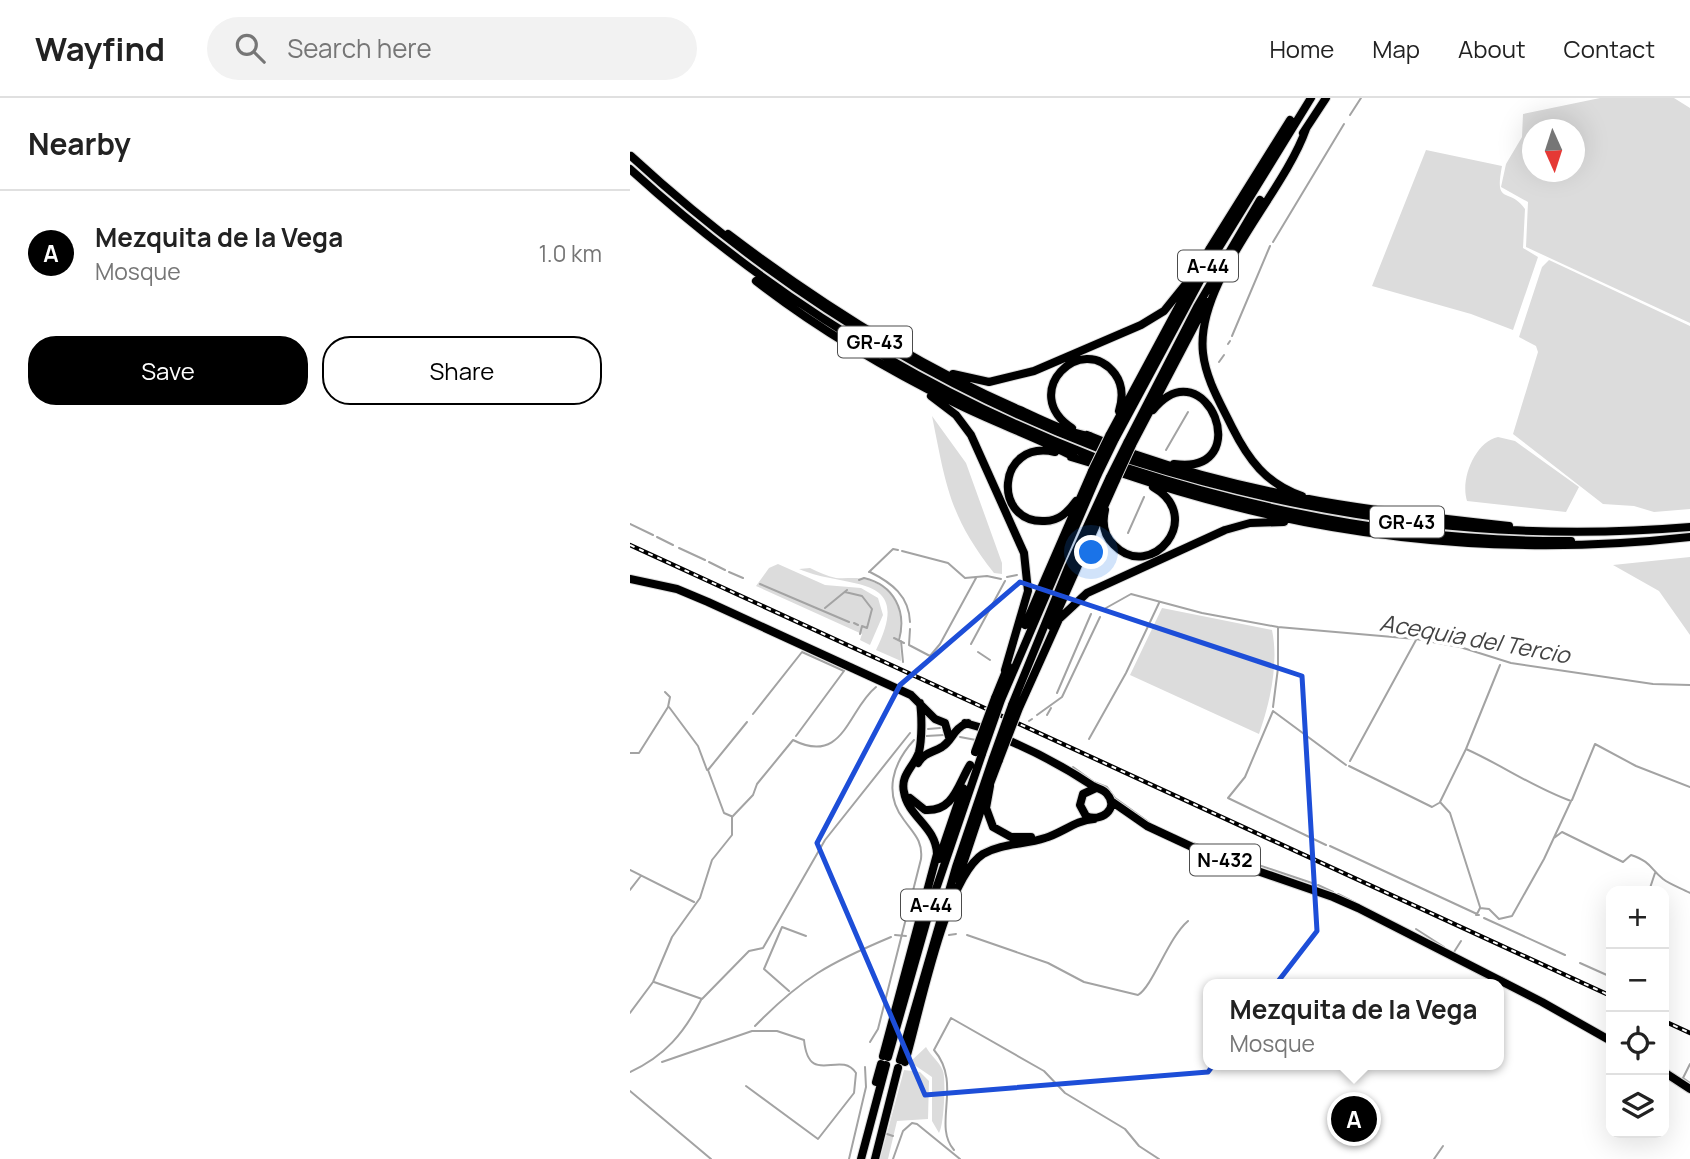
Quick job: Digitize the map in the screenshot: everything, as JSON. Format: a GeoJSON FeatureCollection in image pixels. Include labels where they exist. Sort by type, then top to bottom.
{"type":"FeatureCollection","features":[{"type":"Feature","properties":{"kind":"highway"},"geometry":{"type":"LineString","coordinates":[[1115,423],[1210,248],[1262,163],[1308,98]]}},
{"type":"Feature","properties":{"kind":"highway","name":"A-44"},"geometry":{"type":"LineString","coordinates":[[902,1065],[956,867],[1068,568],[1113,458],[1216,250],[1308,98]]}},
{"type":"Feature","properties":{"kind":"highway","name":"A-44"},"geometry":{"type":"LineString","coordinates":[[885,1061],[978,753],[998,699],[1056,566],[1197,307],[1326,98]]}},
{"type":"Feature","properties":{"kind":"highway"},"geometry":{"type":"LineString","coordinates":[[1141,426],[1306,129]]}},
{"type":"Feature","properties":{"kind":"highway"},"geometry":{"type":"LineString","coordinates":[[631,156],[675,196],[793,281],[884,338],[975,389],[1042,420],[1090,436]]}},
{"type":"Feature","properties":{"kind":"highway"},"geometry":{"type":"LineString","coordinates":[[630,169],[775,295],[947,407],[964,425],[1019,539],[1027,567],[1028,591],[998,699]]}},
{"type":"Feature","properties":{"kind":"highway","name":"GR-43"},"geometry":{"type":"LineString","coordinates":[[675,196],[758,264],[876,342],[988,402],[1113,458],[1261,497],[1384,520],[1567,533],[1690,526]]}},
{"type":"Feature","properties":{"kind":"highway","name":"GR-43"},"geometry":{"type":"LineString","coordinates":[[701,233],[800,305],[888,360],[998,417],[1113,458],[1251,504],[1342,523],[1465,538],[1603,542]]}},
{"type":"Feature","properties":{"kind":"highway"},"geometry":{"type":"LineString","coordinates":[[884,338],[961,377],[989,382],[1018,377],[1154,318],[1174,300],[1210,248]]}},
{"type":"Feature","properties":{"kind":"highway"},"geometry":{"type":"LineString","coordinates":[[1225,273],[1210,306],[1203,333],[1205,366],[1214,390],[1244,448],[1266,476],[1298,494],[1340,506]]}},
{"type":"Feature","properties":{"kind":"highway"},"geometry":{"type":"LineString","coordinates":[[1115,423],[1113,458],[1110,491],[1104,523],[1111,543],[1132,556],[1155,553],[1171,538],[1175,525],[1173,510],[1161,492],[1138,479],[1113,458],[1090,436],[1064,423],[1052,404],[1053,382],[1070,363],[1096,361],[1117,376],[1122,398],[1115,423]]}},
{"type":"Feature","properties":{"kind":"highway"},"geometry":{"type":"LineString","coordinates":[[894,371],[993,422],[1074,457]]}},
{"type":"Feature","properties":{"kind":"highway"},"geometry":{"type":"LineString","coordinates":[[1113,458],[1065,514],[1043,522],[1021,514],[1008,496],[1009,474],[1024,455],[1048,451],[1074,457],[1113,458],[1190,464],[1204,459],[1217,441],[1219,427],[1216,414],[1200,398],[1178,394],[1158,404],[1113,458]]}},
{"type":"Feature","properties":{"kind":"highway"},"geometry":{"type":"LineString","coordinates":[[1157,462],[1276,494],[1412,517],[1528,528],[1610,530],[1690,526]]}},
{"type":"Feature","properties":{"kind":"highway"},"geometry":{"type":"LineString","coordinates":[[1138,479],[1230,506],[1381,537],[1558,547],[1690,537]]}},
{"type":"Feature","properties":{"kind":"highway"},"geometry":{"type":"LineString","coordinates":[[1006,670],[1083,490]]}},
{"type":"Feature","properties":{"kind":"highway"},"geometry":{"type":"LineString","coordinates":[[1028,684],[1074,569],[1110,491]]}},
{"type":"Feature","properties":{"kind":"highway"},"geometry":{"type":"LineString","coordinates":[[1016,706],[1059,619],[1076,601],[1104,583],[1237,526],[1274,522],[1332,528]]}},
{"type":"Feature","properties":{"kind":"highway"},"geometry":{"type":"LineString","coordinates":[[630,576],[646,576],[671,584],[911,695],[935,719],[944,723],[968,723],[979,727]]}},
{"type":"Feature","properties":{"kind":"highway"},"geometry":{"type":"LineString","coordinates":[[630,576],[708,602]]}},
{"type":"Feature","properties":{"kind":"highway"},"geometry":{"type":"LineString","coordinates":[[646,576],[668,587]]}},
{"type":"Feature","properties":{"kind":"highway"},"geometry":{"type":"LineString","coordinates":[[862,1154],[937,854],[935,839],[910,807],[903,789],[905,776],[917,756],[921,726],[920,703]]}},
{"type":"Feature","properties":{"kind":"highway"},"geometry":{"type":"LineString","coordinates":[[921,726],[935,719]]}},
{"type":"Feature","properties":{"kind":"highway"},"geometry":{"type":"LineString","coordinates":[[944,723],[949,737]]}},
{"type":"Feature","properties":{"kind":"highway"},"geometry":{"type":"LineString","coordinates":[[968,723],[949,737],[943,746],[933,749],[921,759],[908,784],[909,794],[920,808],[932,811],[944,807],[955,795],[978,753]]}},
{"type":"Feature","properties":{"kind":"highway"},"geometry":{"type":"LineString","coordinates":[[920,740],[933,749]]}},
{"type":"Feature","properties":{"kind":"highway","name":"N-432"},"geometry":{"type":"LineString","coordinates":[[1010,741],[1105,792],[1111,801],[1130,815],[1205,853],[1345,903],[1496,979]]}},
{"type":"Feature","properties":{"kind":"highway"},"geometry":{"type":"LineString","coordinates":[[996,759],[986,808],[989,821],[999,832],[1011,837],[1037,836],[1057,830],[1075,817],[1083,794],[1072,772]]}},
{"type":"Feature","properties":{"kind":"highway"},"geometry":{"type":"LineString","coordinates":[[932,878],[970,765]]}},
{"type":"Feature","properties":{"kind":"highway"},"geometry":{"type":"LineString","coordinates":[[875,1159],[953,898],[990,786]]}},
{"type":"Feature","properties":{"kind":"highway"},"geometry":{"type":"LineString","coordinates":[[1083,794],[1096,788]]}},
{"type":"Feature","properties":{"kind":"highway"},"geometry":{"type":"LineString","coordinates":[[1108,813],[1111,801]]}},
{"type":"Feature","properties":{"kind":"highway"},"geometry":{"type":"LineString","coordinates":[[1080,805],[1086,816],[1094,819]]}},
{"type":"Feature","properties":{"kind":"highway","name":"N-432"},"geometry":{"type":"LineString","coordinates":[[1094,819],[1108,813],[1130,815]]}},
{"type":"Feature","properties":{"kind":"highway"},"geometry":{"type":"LineString","coordinates":[[953,898],[966,872],[985,854],[1049,837],[1078,822],[1094,819]]}},
{"type":"Feature","properties":{"kind":"highway","name":"N-432"},"geometry":{"type":"LineString","coordinates":[[1504,983],[1606,1038]]}},
{"type":"Feature","properties":{"kind":"highway"},"geometry":{"type":"LineString","coordinates":[[1669,1075],[1690,1089]]}},
{"type":"Feature","properties":{"kind":"highlighted area"},"geometry":{"type":"Polygon","coordinates":[[[1020,582],[1302,676],[1317,931],[1208,1072],[925,1095],[817,843],[900,685],[1020,582]]]}},
{"type":"Feature","properties":{"kind":"shaded area"},"geometry":{"type":"Polygon","coordinates":[[[1600,98],[1674,98],[1690,108],[1690,323],[1526,247],[1528,202],[1501,187],[1506,164],[1522,137],[1522,182],[1585,182],[1585,119],[1523,119],[1523,114],[1600,98]]]}},
{"type":"Feature","properties":{"kind":"shaded area"},"geometry":{"type":"Polygon","coordinates":[[[1426,150],[1502,166],[1502,192],[1514,198],[1525,209],[1523,248],[1538,257],[1513,330],[1471,314],[1372,286],[1426,150]]]}},
{"type":"Feature","properties":{"kind":"shaded area"},"geometry":{"type":"Polygon","coordinates":[[[1549,260],[1690,326],[1690,509],[1654,512],[1634,506],[1603,504],[1513,434],[1538,352],[1536,346],[1519,337],[1542,267],[1549,260]]]}},
{"type":"Feature","properties":{"kind":"shaded area"},"geometry":{"type":"Polygon","coordinates":[[[932,416],[966,463],[1002,563],[1002,574],[994,573],[958,516],[946,481],[932,416]]]}},
{"type":"Feature","properties":{"kind":"shaded area"},"geometry":{"type":"Polygon","coordinates":[[[1498,437],[1515,441],[1579,487],[1566,512],[1467,501],[1466,482],[1471,463],[1482,446],[1498,437]]]}},
{"type":"Feature","properties":{"kind":"shaded area"},"geometry":{"type":"Polygon","coordinates":[[[1690,557],[1690,635],[1659,591],[1613,565],[1690,557]]]}},
{"type":"Feature","properties":{"kind":"shaded area"},"geometry":{"type":"Polygon","coordinates":[[[778,564],[825,585],[861,588],[878,598],[883,615],[870,645],[860,640],[862,634],[756,586],[769,568],[778,564]]]}},
{"type":"Feature","properties":{"kind":"shaded area"},"geometry":{"type":"Polygon","coordinates":[[[810,568],[836,578],[861,578],[874,582],[890,594],[901,619],[898,639],[894,639],[900,642],[901,661],[876,650],[886,625],[887,607],[881,595],[855,583],[799,569],[810,568]]]}},
{"type":"Feature","properties":{"kind":"shaded area"},"geometry":{"type":"Polygon","coordinates":[[[1162,608],[1272,630],[1272,683],[1259,734],[1130,675],[1162,608]]]}},
{"type":"Feature","properties":{"kind":"shaded area"},"geometry":{"type":"Polygon","coordinates":[[[926,1047],[941,1067],[944,1076],[943,1113],[939,1133],[932,1121],[932,1077],[910,1062],[926,1047]]]}},
{"type":"Feature","properties":{"kind":"shaded area"},"geometry":{"type":"Polygon","coordinates":[[[904,1070],[920,1072],[929,1081],[928,1119],[897,1121],[888,1159],[880,1159],[904,1070]]]}},
{"type":"Feature","properties":{"kind":"waterway"},"geometry":{"type":"LineString","coordinates":[[1350,115],[1361,98]]}},
{"type":"Feature","properties":{"kind":"waterway"},"geometry":{"type":"LineString","coordinates":[[1273,242],[1344,124]]}},
{"type":"Feature","properties":{"kind":"waterway"},"geometry":{"type":"LineString","coordinates":[[1232,336],[1270,246]]}},
{"type":"Feature","properties":{"kind":"waterway"},"geometry":{"type":"LineString","coordinates":[[1219,362],[1224,355]]}},
{"type":"Feature","properties":{"kind":"waterway"},"geometry":{"type":"LineString","coordinates":[[1166,450],[1188,412]]}},
{"type":"Feature","properties":{"kind":"waterway"},"geometry":{"type":"LineString","coordinates":[[1128,533],[1144,497]]}},
{"type":"Feature","properties":{"kind":"waterway"},"geometry":{"type":"LineString","coordinates":[[630,524],[653,535]]}},
{"type":"Feature","properties":{"kind":"waterway"},"geometry":{"type":"LineString","coordinates":[[657,537],[673,545]]}},
{"type":"Feature","properties":{"kind":"waterway"},"geometry":{"type":"LineString","coordinates":[[679,548],[705,560]]}},
{"type":"Feature","properties":{"kind":"waterway"},"geometry":{"type":"LineString","coordinates":[[869,572],[893,549],[898,550]]}},
{"type":"Feature","properties":{"kind":"waterway"},"geometry":{"type":"LineString","coordinates":[[902,551],[948,563],[965,578],[987,576],[1001,579]]}},
{"type":"Feature","properties":{"kind":"waterway"},"geometry":{"type":"LineString","coordinates":[[709,562],[725,570]]}},
{"type":"Feature","properties":{"kind":"waterway"},"geometry":{"type":"LineString","coordinates":[[729,572],[743,578]]}},
{"type":"Feature","properties":{"kind":"waterway"},"geometry":{"type":"LineString","coordinates":[[870,572],[898,591],[906,605],[910,622]]}},
{"type":"Feature","properties":{"kind":"waterway"},"geometry":{"type":"LineString","coordinates":[[1007,577],[1017,575]]}},
{"type":"Feature","properties":{"kind":"waterway"},"geometry":{"type":"LineString","coordinates":[[859,580],[864,578],[874,581],[896,601],[901,619],[899,640]]}},
{"type":"Feature","properties":{"kind":"waterway"},"geometry":{"type":"LineString","coordinates":[[910,629],[909,645],[930,656],[940,644],[976,578]]}},
{"type":"Feature","properties":{"kind":"waterway"},"geometry":{"type":"LineString","coordinates":[[971,644],[1005,581]]}},
{"type":"Feature","properties":{"kind":"waterway"},"geometry":{"type":"LineString","coordinates":[[760,584],[849,622]]}},
{"type":"Feature","properties":{"kind":"waterway"},"geometry":{"type":"LineString","coordinates":[[825,608],[847,590]]}},
{"type":"Feature","properties":{"kind":"waterway"},"geometry":{"type":"LineString","coordinates":[[845,592],[862,596],[872,609],[867,628],[862,626],[860,634]]}},
{"type":"Feature","properties":{"kind":"waterway","name":"Acequia del Tercio"},"geometry":{"type":"LineString","coordinates":[[1106,608],[1131,594],[1202,613],[1278,627],[1416,639],[1460,647],[1511,663],[1653,684],[1690,685]]}},
{"type":"Feature","properties":{"kind":"waterway"},"geometry":{"type":"LineString","coordinates":[[1089,739],[1126,673],[1159,603]]}},
{"type":"Feature","properties":{"kind":"waterway"},"geometry":{"type":"LineString","coordinates":[[1057,693],[1091,614]]}},
{"type":"Feature","properties":{"kind":"waterway"},"geometry":{"type":"LineString","coordinates":[[1037,715],[1062,697],[1100,617]]}},
{"type":"Feature","properties":{"kind":"waterway"},"geometry":{"type":"LineString","coordinates":[[854,623],[858,625]]}},
{"type":"Feature","properties":{"kind":"waterway"},"geometry":{"type":"LineString","coordinates":[[1273,707],[1278,668],[1278,628]]}},
{"type":"Feature","properties":{"kind":"waterway"},"geometry":{"type":"LineString","coordinates":[[894,638],[904,643]]}},
{"type":"Feature","properties":{"kind":"waterway"},"geometry":{"type":"LineString","coordinates":[[1350,761],[1416,640]]}},
{"type":"Feature","properties":{"kind":"waterway"},"geometry":{"type":"LineString","coordinates":[[901,641],[903,662]]}},
{"type":"Feature","properties":{"kind":"waterway"},"geometry":{"type":"LineString","coordinates":[[753,714],[802,652],[844,671],[796,736]]}},
{"type":"Feature","properties":{"kind":"waterway"},"geometry":{"type":"LineString","coordinates":[[978,652],[990,660]]}},
{"type":"Feature","properties":{"kind":"waterway"},"geometry":{"type":"LineString","coordinates":[[1330,846],[1477,914],[1480,908],[1489,909],[1499,919],[1512,916],[1544,859],[1571,801],[1544,790],[1466,749],[1500,665]]}},
{"type":"Feature","properties":{"kind":"waterway"},"geometry":{"type":"LineString","coordinates":[[630,1013],[653,982],[672,937],[700,898],[712,860],[732,835],[732,817],[753,795],[757,784],[793,740],[810,746],[824,746],[834,740],[876,687]]}},
{"type":"Feature","properties":{"kind":"waterway"},"geometry":{"type":"LineString","coordinates":[[630,753],[639,753],[668,707],[670,697],[665,692]]}},
{"type":"Feature","properties":{"kind":"waterway"},"geometry":{"type":"LineString","coordinates":[[669,707],[698,746],[707,770]]}},
{"type":"Feature","properties":{"kind":"waterway"},"geometry":{"type":"LineString","coordinates":[[1047,715],[1051,708]]}},
{"type":"Feature","properties":{"kind":"waterway"},"geometry":{"type":"LineString","coordinates":[[1326,845],[1228,798],[1245,777],[1273,711],[1346,765]]}},
{"type":"Feature","properties":{"kind":"waterway"},"geometry":{"type":"LineString","coordinates":[[731,816],[724,813],[708,770],[747,722]]}},
{"type":"Feature","properties":{"kind":"waterway"},"geometry":{"type":"LineString","coordinates":[[928,729],[940,728]]}},
{"type":"Feature","properties":{"kind":"waterway"},"geometry":{"type":"LineString","coordinates":[[654,982],[702,999],[749,951],[763,948],[825,840],[910,733]]}},
{"type":"Feature","properties":{"kind":"waterway"},"geometry":{"type":"LineString","coordinates":[[926,736],[944,735]]}},
{"type":"Feature","properties":{"kind":"waterway"},"geometry":{"type":"LineString","coordinates":[[960,737],[976,740]]}},
{"type":"Feature","properties":{"kind":"waterway"},"geometry":{"type":"LineString","coordinates":[[870,1042],[878,1029],[921,859],[919,842],[898,810],[892,789],[896,768],[914,740]]}},
{"type":"Feature","properties":{"kind":"waterway"},"geometry":{"type":"LineString","coordinates":[[1572,800],[1595,744],[1636,766],[1690,787]]}},
{"type":"Feature","properties":{"kind":"waterway"},"geometry":{"type":"LineString","coordinates":[[1466,749],[1440,802],[1450,813],[1480,907]]}},
{"type":"Feature","properties":{"kind":"waterway"},"geometry":{"type":"LineString","coordinates":[[1349,766],[1432,807],[1439,803]]}},
{"type":"Feature","properties":{"kind":"waterway"},"geometry":{"type":"LineString","coordinates":[[1073,767],[1094,782],[1107,787],[1115,798],[1150,823]]}},
{"type":"Feature","properties":{"kind":"waterway"},"geometry":{"type":"LineString","coordinates":[[1554,838],[1562,832],[1623,862],[1631,855],[1647,863],[1666,881],[1690,893]]}},
{"type":"Feature","properties":{"kind":"waterway"},"geometry":{"type":"LineString","coordinates":[[1190,842],[1312,883]]}},
{"type":"Feature","properties":{"kind":"waterway"},"geometry":{"type":"LineString","coordinates":[[630,870],[694,902]]}},
{"type":"Feature","properties":{"kind":"waterway"},"geometry":{"type":"LineString","coordinates":[[1651,886],[1655,873]]}},
{"type":"Feature","properties":{"kind":"waterway"},"geometry":{"type":"LineString","coordinates":[[630,890],[640,877]]}},
{"type":"Feature","properties":{"kind":"waterway"},"geometry":{"type":"LineString","coordinates":[[1318,885],[1333,892]]}},
{"type":"Feature","properties":{"kind":"waterway"},"geometry":{"type":"LineString","coordinates":[[1338,894],[1356,903]]}},
{"type":"Feature","properties":{"kind":"waterway"},"geometry":{"type":"LineString","coordinates":[[1484,918],[1565,955]]}},
{"type":"Feature","properties":{"kind":"waterway"},"geometry":{"type":"LineString","coordinates":[[967,935],[1048,963],[1084,982],[1138,995],[1144,990],[1174,938],[1188,921]]}},
{"type":"Feature","properties":{"kind":"waterway"},"geometry":{"type":"LineString","coordinates":[[1396,923],[1403,927]]}},
{"type":"Feature","properties":{"kind":"waterway"},"geometry":{"type":"LineString","coordinates":[[789,991],[764,969],[782,927],[806,936]]}},
{"type":"Feature","properties":{"kind":"waterway"},"geometry":{"type":"LineString","coordinates":[[1416,929],[1444,947]]}},
{"type":"Feature","properties":{"kind":"waterway"},"geometry":{"type":"LineString","coordinates":[[949,935],[956,934]]}},
{"type":"Feature","properties":{"kind":"waterway"},"geometry":{"type":"LineString","coordinates":[[895,935],[906,936]]}},
{"type":"Feature","properties":{"kind":"waterway"},"geometry":{"type":"LineString","coordinates":[[755,1026],[817,973],[891,937]]}},
{"type":"Feature","properties":{"kind":"waterway"},"geometry":{"type":"LineString","coordinates":[[1454,952],[1461,941]]}},
{"type":"Feature","properties":{"kind":"waterway"},"geometry":{"type":"LineString","coordinates":[[1580,963],[1606,975]]}},
{"type":"Feature","properties":{"kind":"waterway"},"geometry":{"type":"LineString","coordinates":[[1502,977],[1509,981]]}},
{"type":"Feature","properties":{"kind":"waterway"},"geometry":{"type":"LineString","coordinates":[[630,1072],[653,1059],[672,1042],[688,1023],[701,1000]]}},
{"type":"Feature","properties":{"kind":"waterway"},"geometry":{"type":"LineString","coordinates":[[954,1150],[946,1129],[946,1076],[934,1050],[951,1018],[1044,1071],[1065,1093],[1125,1129],[1139,1146],[1159,1159]]}},
{"type":"Feature","properties":{"kind":"waterway"},"geometry":{"type":"LineString","coordinates":[[662,1062],[752,1031],[777,1031],[804,1040],[812,1062],[818,1065],[842,1064],[856,1073],[854,1093],[818,1139],[746,1086]]}},
{"type":"Feature","properties":{"kind":"waterway"},"geometry":{"type":"LineString","coordinates":[[1690,1064],[1683,1078],[1690,1083]]}},
{"type":"Feature","properties":{"kind":"waterway"},"geometry":{"type":"LineString","coordinates":[[849,1159],[866,1087],[865,1067]]}},
{"type":"Feature","properties":{"kind":"waterway"},"geometry":{"type":"LineString","coordinates":[[630,1091],[711,1159]]}},
{"type":"Feature","properties":{"kind":"waterway"},"geometry":{"type":"LineString","coordinates":[[893,1159],[903,1131],[912,1123],[917,1124],[960,1159]]}},
{"type":"Feature","properties":{"kind":"waterway"},"geometry":{"type":"LineString","coordinates":[[887,1134],[893,1136]]}},
{"type":"Feature","properties":{"kind":"waterway"},"geometry":{"type":"LineString","coordinates":[[1434,1159],[1443,1146]]}},
{"type":"Feature","properties":{"kind":"railway"},"geometry":{"type":"LineString","coordinates":[[630,545],[1606,994]]}},
{"type":"Feature","properties":{"kind":"railway"},"geometry":{"type":"LineString","coordinates":[[1669,1023],[1690,1033]]}},
{"type":"Feature","properties":{"kind":"place","name":"Mezquita de la Vega"},"geometry":{"type":"Point","coordinates":[1354,1119]}}]}
